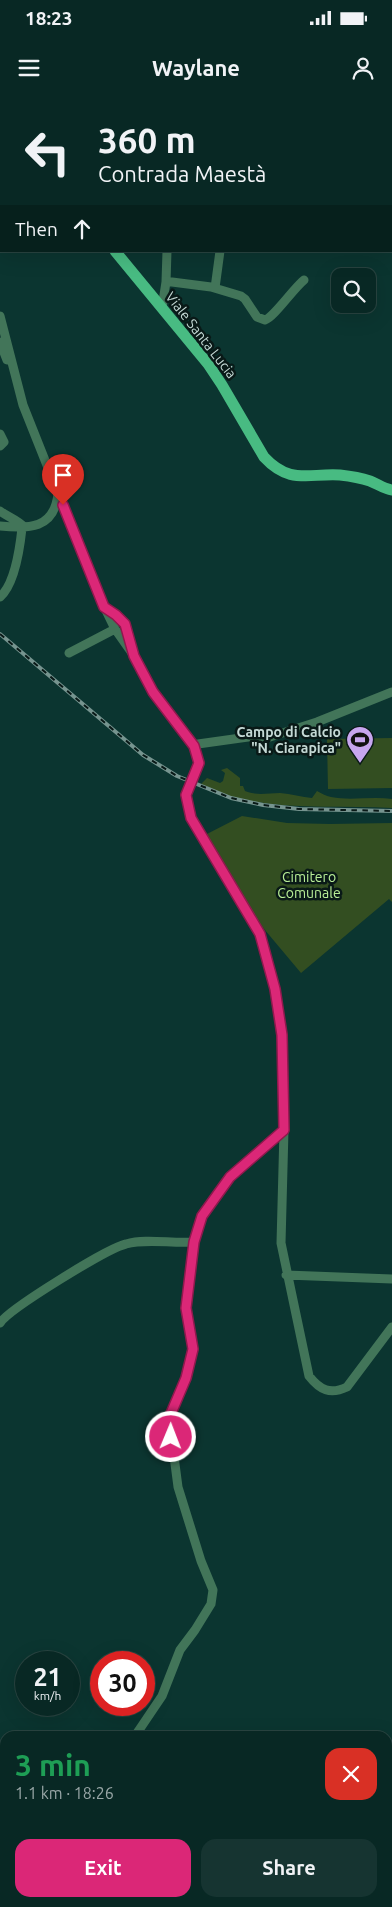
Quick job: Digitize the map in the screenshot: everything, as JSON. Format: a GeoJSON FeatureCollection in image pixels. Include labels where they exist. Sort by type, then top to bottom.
{"type":"FeatureCollection","features":[{"type":"Feature","properties":{"kind":"main road","name":"Viale Santa Lucia"},"geometry":{"type":"LineString","coordinates":[[116,252],[208,364],[264,457],[279,470],[301,477],[339,475],[369,481],[392,490]]}},
{"type":"Feature","properties":{"kind":"street"},"geometry":{"type":"LineString","coordinates":[[162,308],[166,282],[167,252]]}},
{"type":"Feature","properties":{"kind":"street"},"geometry":{"type":"LineString","coordinates":[[215,288],[220,252]]}},
{"type":"Feature","properties":{"kind":"street"},"geometry":{"type":"LineString","coordinates":[[166,282],[215,288],[241,296],[257,317],[265,320],[271,318],[296,286],[304,280]]}},
{"type":"Feature","properties":{"kind":"street"},"geometry":{"type":"LineString","coordinates":[[0,316],[23,405],[104,607],[115,629],[134,656],[153,692],[194,746],[199,763],[186,795],[191,818],[260,934],[275,989],[282,1035],[284,1130],[280,1243],[309,1376],[317,1386],[329,1391],[337,1392],[347,1387],[392,1327]]}},
{"type":"Feature","properties":{"kind":"street"},"geometry":{"type":"LineString","coordinates":[[0,342],[13,369]]}},
{"type":"Feature","properties":{"kind":"street"},"geometry":{"type":"LineString","coordinates":[[0,434],[4,442],[0,446]]}},
{"type":"Feature","properties":{"kind":"street"},"geometry":{"type":"LineString","coordinates":[[0,526],[23,527],[43,522],[52,514],[58,491]]}},
{"type":"Feature","properties":{"kind":"street"},"geometry":{"type":"LineString","coordinates":[[0,510],[9,518],[20,522],[23,527],[10,584],[0,596]]}},
{"type":"Feature","properties":{"kind":"street"},"geometry":{"type":"LineString","coordinates":[[52,514],[69,519]]}},
{"type":"Feature","properties":{"kind":"street"},"geometry":{"type":"LineString","coordinates":[[104,607],[125,624],[134,656]]}},
{"type":"Feature","properties":{"kind":"street"},"geometry":{"type":"LineString","coordinates":[[69,653],[115,629]]}},
{"type":"Feature","properties":{"kind":"street"},"geometry":{"type":"LineString","coordinates":[[194,746],[248,737],[270,737],[317,722],[392,692]]}},
{"type":"Feature","properties":{"kind":"street"},"geometry":{"type":"LineString","coordinates":[[138,1731],[162,1696],[180,1650],[211,1604],[213,1590],[201,1561],[178,1487],[169,1418],[186,1378],[193,1349],[186,1308],[194,1242],[202,1216],[230,1177],[284,1130]]}},
{"type":"Feature","properties":{"kind":"street"},"geometry":{"type":"LineString","coordinates":[[0,1323],[4,1317],[114,1248],[138,1242],[179,1244],[194,1242]]}},
{"type":"Feature","properties":{"kind":"street"},"geometry":{"type":"LineString","coordinates":[[286,1275],[392,1279]]}},
{"type":"Feature","properties":{"kind":"green space","name":"Campo di Calcio \"N. Ciarapica\""},"geometry":{"type":"Polygon","coordinates":[[[392,738],[392,788],[328,789],[327,739],[392,738]]]}},
{"type":"Feature","properties":{"kind":"green space"},"geometry":{"type":"Polygon","coordinates":[[[227,768],[240,778],[240,786],[243,786],[245,791],[249,793],[280,793],[312,798],[317,791],[329,797],[392,799],[392,808],[270,804],[230,796],[201,784],[207,778],[220,783],[223,781],[225,773],[221,770],[227,768]]]}},
{"type":"Feature","properties":{"kind":"green space","name":"Cimitero Comunale"},"geometry":{"type":"Polygon","coordinates":[[[242,816],[287,823],[392,823],[392,902],[389,899],[301,973],[254,917],[205,835],[242,816]]]}},
{"type":"Feature","properties":{"kind":"railway"},"geometry":{"type":"LineString","coordinates":[[0,634],[143,755],[177,776],[231,798],[263,805],[299,809],[392,811]]}},
{"type":"Feature","properties":{"kind":"place","name":"Campo di Calcio \"N. Ciarapica\""},"geometry":{"type":"Point","coordinates":[360,764]}},
{"type":"Feature","properties":{"kind":"route"},"geometry":{"type":"LineString","coordinates":[[63,505],[104,607],[125,624],[134,656],[153,692],[194,746],[198,755],[198,768],[186,795],[191,818],[260,934],[275,989],[282,1035],[284,1130],[269,1141],[230,1177],[202,1216],[194,1242],[186,1308],[193,1349],[186,1378],[169,1418],[171,1437]]}}]}
